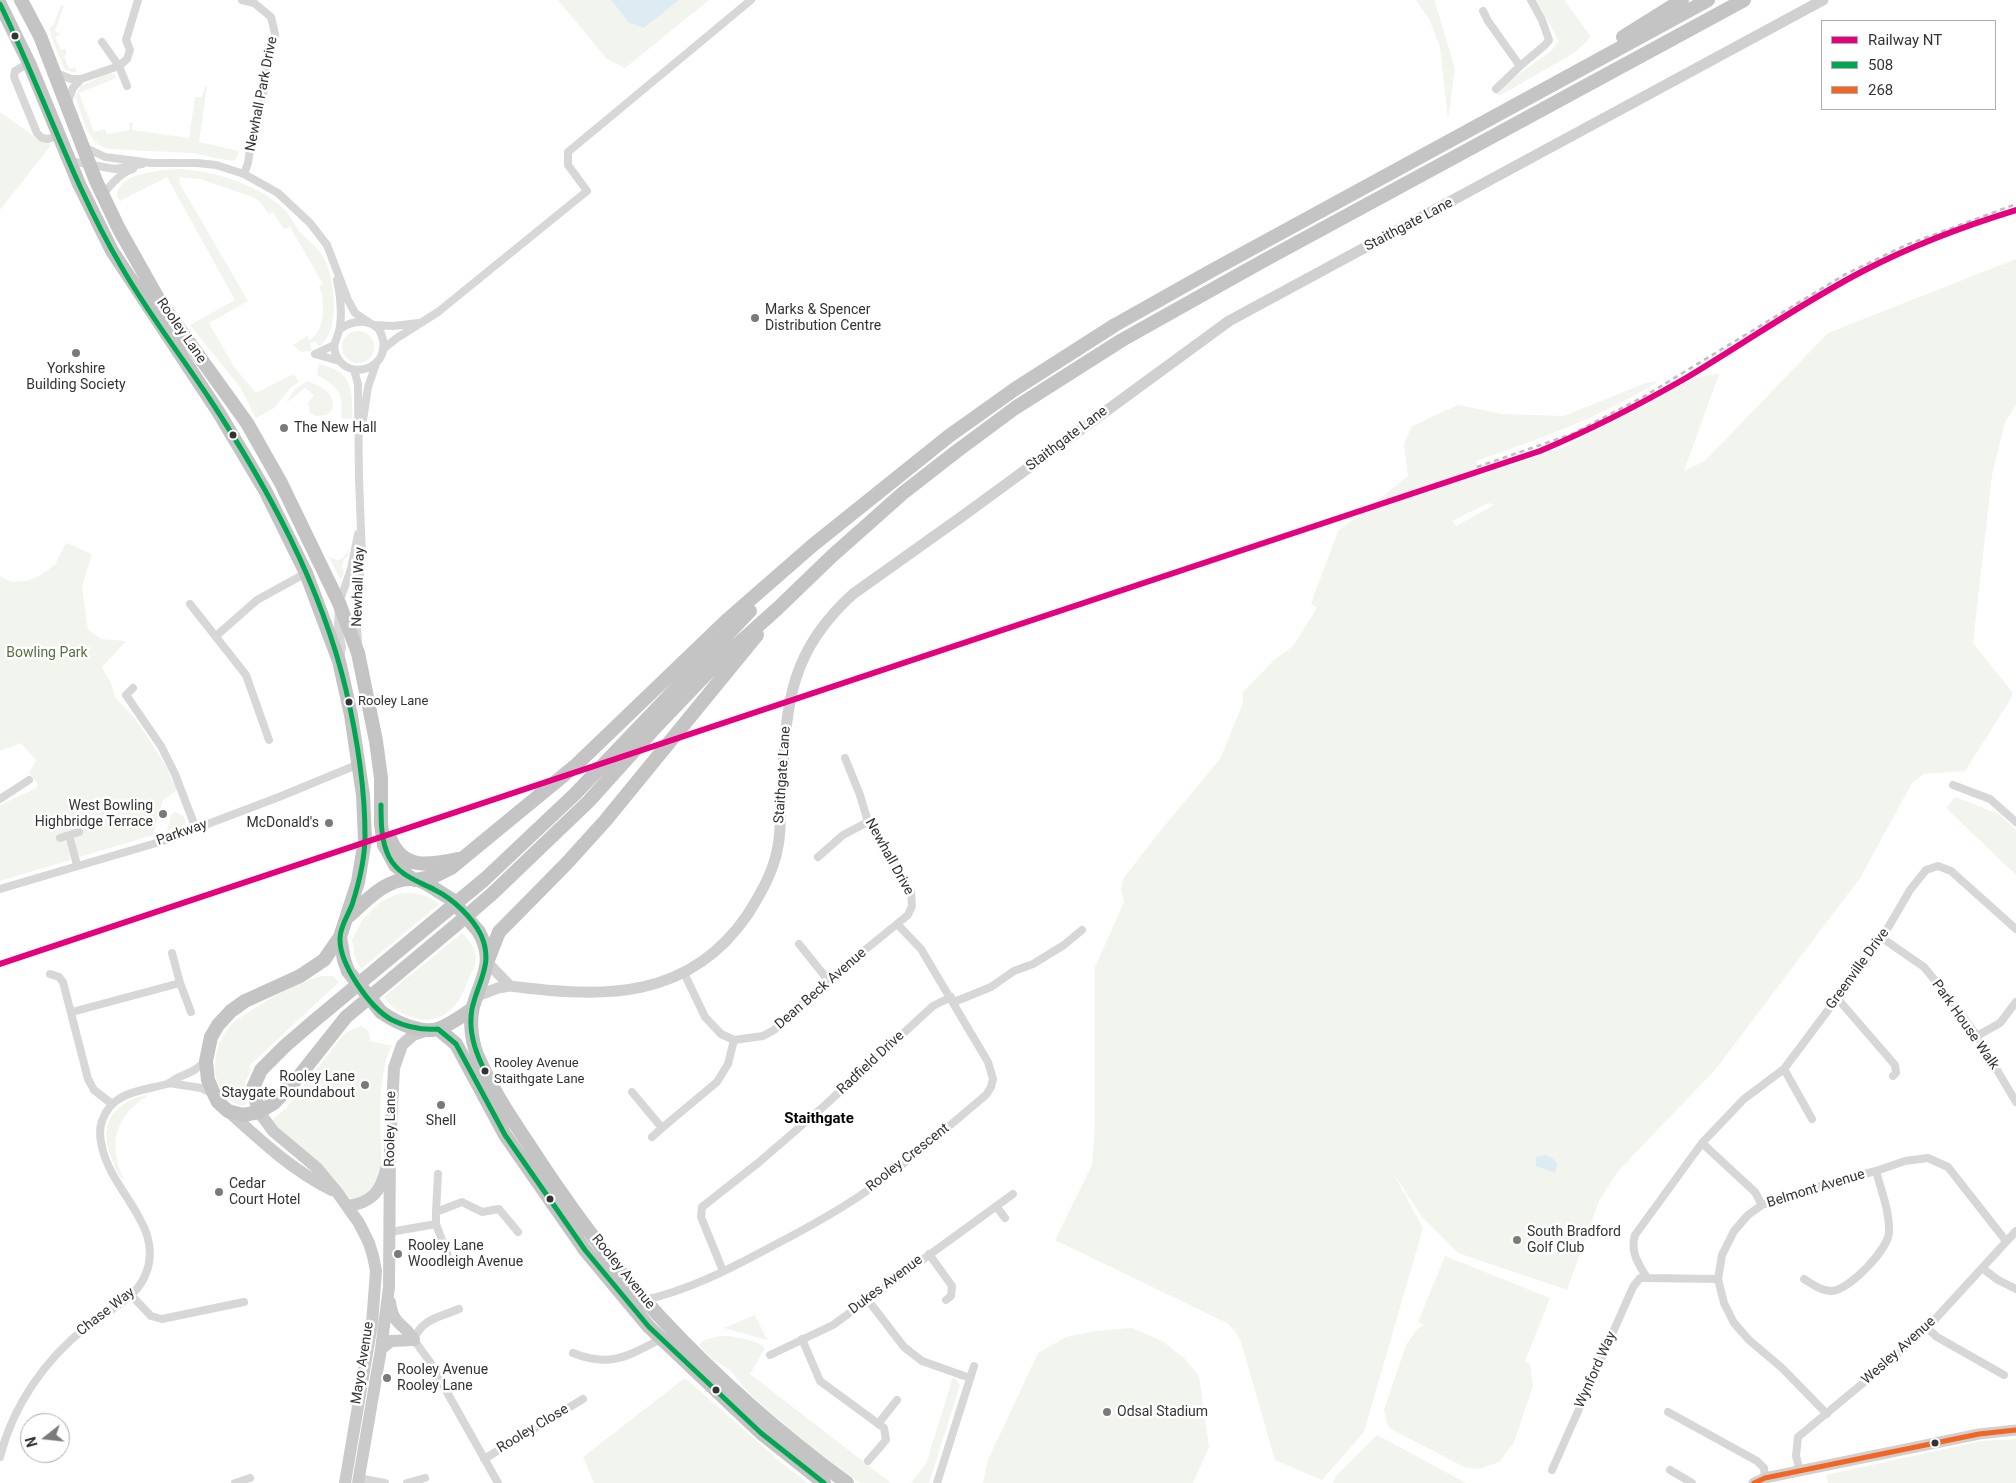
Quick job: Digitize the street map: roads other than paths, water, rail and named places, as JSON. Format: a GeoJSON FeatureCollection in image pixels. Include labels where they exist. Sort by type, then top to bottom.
{"type":"FeatureCollection","features":[{"type":"Feature","properties":{"kind":"highway","name":"Rooley Lane"},"geometry":{"type":"LineString","coordinates":[[21,0],[40,36],[102,196],[140,269],[160,302],[246,423],[281,483],[339,603],[358,653],[380,762],[384,845],[395,865],[414,880]]}},
{"type":"Feature","properties":{"kind":"highway"},"geometry":{"type":"LineString","coordinates":[[1583,68],[1624,36],[1682,0]]}},
{"type":"Feature","properties":{"kind":"highway"},"geometry":{"type":"LineString","coordinates":[[1708,0],[1115,325],[1065,356],[949,436],[813,545],[728,620],[575,766],[462,858],[444,872],[428,878],[387,886],[348,916],[340,937],[328,955],[318,965],[300,976],[245,1001],[231,1011],[218,1025],[211,1037],[206,1061],[208,1080],[218,1102],[228,1111],[243,1115],[259,1112],[270,1106],[300,1075],[346,1017],[456,926],[530,858],[589,801],[719,661],[832,556],[903,494],[1015,408],[1122,340],[1263,261],[1744,0]]}},
{"type":"Feature","properties":{"kind":"highway","name":"Rooley Lane"},"geometry":{"type":"LineString","coordinates":[[0,4],[29,63],[79,184],[112,251],[224,421],[266,492],[306,573],[339,661],[359,764],[365,816],[365,840],[358,882],[348,916]]}},
{"type":"Feature","properties":{"kind":"highway"},"geometry":{"type":"LineString","coordinates":[[259,1112],[253,1088],[261,1070],[314,1021],[445,915],[540,828],[813,545]]}},
{"type":"Feature","properties":{"kind":"highway"},"geometry":{"type":"LineString","coordinates":[[340,937],[344,960],[348,970],[382,1012],[392,1019],[433,1029],[475,1002],[487,961],[499,932],[567,863],[605,821],[737,661],[778,608]]}},
{"type":"Feature","properties":{"kind":"highway"},"geometry":{"type":"LineString","coordinates":[[381,798],[388,833],[396,850],[404,857],[414,862],[430,865],[462,858]]}},
{"type":"Feature","properties":{"kind":"highway"},"geometry":{"type":"LineString","coordinates":[[414,880],[451,899],[479,932],[487,961]]}},
{"type":"Feature","properties":{"kind":"highway","name":"Rooley Avenue"},"geometry":{"type":"LineString","coordinates":[[475,1002],[472,1030],[474,1047],[481,1064],[506,1109],[596,1241],[660,1317],[694,1351],[770,1423],[846,1483]]}},
{"type":"Feature","properties":{"kind":"highway","name":"Rooley Avenue"},"geometry":{"type":"LineString","coordinates":[[433,1029],[456,1044],[505,1135],[585,1250],[661,1339],[761,1433],[824,1483]]}},
{"type":"Feature","properties":{"kind":"main road","name":"Rooley Lane"},"geometry":{"type":"LineString","coordinates":[[390,1246],[390,1147],[394,1068],[402,1045],[413,1035],[433,1029]]}},
{"type":"Feature","properties":{"kind":"main road"},"geometry":{"type":"LineString","coordinates":[[228,1111],[254,1135],[313,1180],[337,1192]]}},
{"type":"Feature","properties":{"kind":"main road"},"geometry":{"type":"LineString","coordinates":[[259,1112],[273,1131],[317,1168],[337,1192]]}},
{"type":"Feature","properties":{"kind":"main road"},"geometry":{"type":"LineString","coordinates":[[347,1206],[364,1203],[371,1199],[379,1190],[384,1179],[390,1147]]}},
{"type":"Feature","properties":{"kind":"main road","name":"Mayo Avenue"},"geometry":{"type":"LineString","coordinates":[[337,1192],[369,1243],[376,1271],[372,1324],[345,1483]]}},
{"type":"Feature","properties":{"kind":"main road","name":"Mayo Avenue"},"geometry":{"type":"LineString","coordinates":[[358,1481],[381,1350],[389,1287],[390,1246]]}},
{"type":"Feature","properties":{"kind":"main road"},"geometry":{"type":"LineString","coordinates":[[381,1350],[391,1341],[414,1340],[411,1334],[397,1324],[392,1312],[389,1287]]}},
{"type":"Feature","properties":{"kind":"street"},"geometry":{"type":"LineString","coordinates":[[54,72],[71,79],[81,79],[120,66],[127,59],[130,50],[126,40],[138,0]]}},
{"type":"Feature","properties":{"kind":"street","name":"Newhall Park Drive"},"geometry":{"type":"LineString","coordinates":[[242,0],[255,1],[272,17],[275,34],[267,66],[263,95],[253,129],[248,164],[244,174]]}},
{"type":"Feature","properties":{"kind":"street"},"geometry":{"type":"LineString","coordinates":[[384,349],[397,338],[424,322],[505,260],[587,191],[568,165],[568,152],[751,0]]}},
{"type":"Feature","properties":{"kind":"street"},"geometry":{"type":"LineString","coordinates":[[1496,90],[1520,66],[1545,46],[1549,40],[1542,20],[1531,0]]}},
{"type":"Feature","properties":{"kind":"street","name":"Staithgate Lane"},"geometry":{"type":"LineString","coordinates":[[475,1002],[491,990],[510,986],[576,992],[622,992],[653,985],[684,973],[710,956],[740,926],[764,890],[778,846],[786,723],[793,685],[798,669],[814,636],[836,609],[853,594],[1229,321],[1823,0]]}},
{"type":"Feature","properties":{"kind":"street"},"geometry":{"type":"LineString","coordinates":[[1483,11],[1520,66]]}},
{"type":"Feature","properties":{"kind":"street"},"geometry":{"type":"LineString","coordinates":[[102,42],[120,66],[127,86]]}},
{"type":"Feature","properties":{"kind":"street"},"geometry":{"type":"LineString","coordinates":[[29,63],[14,71],[14,77],[27,109],[42,138],[48,139],[60,135]]}},
{"type":"Feature","properties":{"kind":"street"},"geometry":{"type":"LineString","coordinates":[[67,104],[73,88],[81,79]]}},
{"type":"Feature","properties":{"kind":"street"},"geometry":{"type":"LineString","coordinates":[[84,148],[105,157],[152,163],[216,165],[244,174],[278,193],[310,223],[327,244],[348,300],[355,313],[372,324],[382,335],[384,349]]}},
{"type":"Feature","properties":{"kind":"street"},"geometry":{"type":"LineString","coordinates":[[70,160],[115,169],[152,163]]}},
{"type":"Feature","properties":{"kind":"street"},"geometry":{"type":"LineString","coordinates":[[102,196],[114,181],[126,171],[152,163]]}},
{"type":"Feature","properties":{"kind":"street"},"geometry":{"type":"LineString","coordinates":[[332,256],[341,309],[340,329],[334,344],[335,353],[339,361],[346,367],[354,370],[364,370],[376,364]]}},
{"type":"Feature","properties":{"kind":"street"},"geometry":{"type":"LineString","coordinates":[[340,329],[349,322],[358,320],[372,324],[394,326],[424,322]]}},
{"type":"Feature","properties":{"kind":"street"},"geometry":{"type":"LineString","coordinates":[[334,344],[315,354],[339,361]]}},
{"type":"Feature","properties":{"kind":"street","name":"Newhall Way"},"geometry":{"type":"LineString","coordinates":[[359,462],[368,387],[376,364],[384,349]]}},
{"type":"Feature","properties":{"kind":"street","name":"Newhall Way"},"geometry":{"type":"LineString","coordinates":[[354,370],[358,384],[362,556],[356,608],[358,653]]}},
{"type":"Feature","properties":{"kind":"street","name":"Newhall Way"},"geometry":{"type":"LineString","coordinates":[[339,661],[342,647],[338,627],[339,603],[351,569],[360,522]]}},
{"type":"Feature","properties":{"kind":"street"},"geometry":{"type":"LineString","coordinates":[[216,636],[257,600],[306,573]]}},
{"type":"Feature","properties":{"kind":"street"},"geometry":{"type":"LineString","coordinates":[[190,604],[246,675],[269,740]]}},
{"type":"Feature","properties":{"kind":"street"},"geometry":{"type":"LineString","coordinates":[[134,688],[126,695],[161,746],[175,774],[196,829]]}},
{"type":"Feature","properties":{"kind":"street","name":"Newhall Drive"},"geometry":{"type":"LineString","coordinates":[[845,758],[860,795],[868,822],[886,855],[911,892],[912,906],[908,915],[898,924]]}},
{"type":"Feature","properties":{"kind":"street","name":"Parkway"},"geometry":{"type":"LineString","coordinates":[[0,889],[163,841],[359,764]]}},
{"type":"Feature","properties":{"kind":"street"},"geometry":{"type":"LineString","coordinates":[[0,799],[29,780]]}},
{"type":"Feature","properties":{"kind":"street"},"geometry":{"type":"LineString","coordinates":[[1953,785],[1990,799],[2016,822]]}},
{"type":"Feature","properties":{"kind":"street"},"geometry":{"type":"LineString","coordinates":[[818,857],[843,835],[868,822]]}},
{"type":"Feature","properties":{"kind":"street"},"geometry":{"type":"LineString","coordinates":[[60,838],[79,832]]}},
{"type":"Feature","properties":{"kind":"street"},"geometry":{"type":"LineString","coordinates":[[69,835],[77,865]]}},
{"type":"Feature","properties":{"kind":"street","name":"Greenville Drive"},"geometry":{"type":"LineString","coordinates":[[1647,1278],[1636,1260],[1632,1246],[1635,1235],[1702,1143],[1744,1099],[1784,1069],[1882,938],[1910,890],[1926,870],[1938,866],[1945,867],[1958,875],[2016,929]]}},
{"type":"Feature","properties":{"kind":"street","name":"Dean Beck Avenue"},"geometry":{"type":"LineString","coordinates":[[734,1040],[762,1036],[774,1030],[828,980],[898,924]]}},
{"type":"Feature","properties":{"kind":"street","name":"Rooley Crescent"},"geometry":{"type":"LineString","coordinates":[[645,1300],[669,1294],[723,1272],[804,1229],[857,1198],[910,1159],[986,1095],[991,1088],[993,1079],[991,1069],[952,999],[921,948],[898,924]]}},
{"type":"Feature","properties":{"kind":"street","name":"Radfield Drive"},"geometry":{"type":"LineString","coordinates":[[723,1272],[701,1216],[702,1207],[758,1163],[823,1107],[934,1006],[990,987],[1064,945],[1082,930]]}},
{"type":"Feature","properties":{"kind":"street","name":"Park House Walk"},"geometry":{"type":"LineString","coordinates":[[1882,938],[1924,967],[1977,1036],[2016,1102]]}},
{"type":"Feature","properties":{"kind":"street"},"geometry":{"type":"LineString","coordinates":[[799,944],[828,980]]}},
{"type":"Feature","properties":{"kind":"street"},"geometry":{"type":"LineString","coordinates":[[172,953],[180,983],[191,1012]]}},
{"type":"Feature","properties":{"kind":"street"},"geometry":{"type":"LineString","coordinates":[[487,961],[510,986]]}},
{"type":"Feature","properties":{"kind":"street"},"geometry":{"type":"LineString","coordinates":[[652,1137],[717,1082],[728,1064],[734,1040],[721,1034],[705,1017],[684,973]]}},
{"type":"Feature","properties":{"kind":"street"},"geometry":{"type":"LineString","coordinates":[[50,974],[59,977],[63,982],[88,1079],[94,1090],[112,1104]]}},
{"type":"Feature","properties":{"kind":"street"},"geometry":{"type":"LineString","coordinates":[[72,1012],[180,983]]}},
{"type":"Feature","properties":{"kind":"street"},"geometry":{"type":"LineString","coordinates":[[1837,998],[1895,1065],[1896,1073],[1893,1076]]}},
{"type":"Feature","properties":{"kind":"street"},"geometry":{"type":"LineString","coordinates":[[1977,1036],[2000,1022],[2016,1002]]}},
{"type":"Feature","properties":{"kind":"street"},"geometry":{"type":"LineString","coordinates":[[169,1084],[176,1078],[192,1073],[206,1061]]}},
{"type":"Feature","properties":{"kind":"street"},"geometry":{"type":"LineString","coordinates":[[1784,1069],[1812,1119]]}},
{"type":"Feature","properties":{"kind":"street"},"geometry":{"type":"LineString","coordinates":[[169,1084],[201,1088],[214,1094]]}},
{"type":"Feature","properties":{"kind":"street","name":"Chase Way"},"geometry":{"type":"LineString","coordinates":[[0,1457],[6,1434],[25,1396],[54,1357],[87,1326],[131,1295],[144,1278],[150,1250],[146,1230],[118,1184],[103,1150],[100,1125],[112,1104],[120,1097],[132,1091],[169,1084]]}},
{"type":"Feature","properties":{"kind":"street"},"geometry":{"type":"LineString","coordinates":[[632,1092],[662,1128]]}},
{"type":"Feature","properties":{"kind":"street"},"geometry":{"type":"LineString","coordinates":[[1702,1143],[1755,1192],[1762,1205]]}},
{"type":"Feature","properties":{"kind":"street","name":"Belmont Avenue"},"geometry":{"type":"LineString","coordinates":[[1827,1414],[1782,1368],[1749,1340],[1734,1323],[1724,1303],[1718,1279],[1722,1255],[1734,1230],[1748,1214],[1762,1205],[1836,1181],[1922,1157],[1942,1163],[1948,1167],[2006,1241]]}},
{"type":"Feature","properties":{"kind":"street"},"geometry":{"type":"LineString","coordinates":[[1804,1279],[1819,1289],[1831,1291],[1842,1288],[1863,1271],[1884,1248],[1889,1232],[1886,1207],[1876,1171]]}},
{"type":"Feature","properties":{"kind":"street"},"geometry":{"type":"LineString","coordinates":[[438,1174],[436,1224],[448,1256]]}},
{"type":"Feature","properties":{"kind":"street","name":"Dukes Avenue"},"geometry":{"type":"LineString","coordinates":[[770,1355],[833,1325],[1012,1194]]}},
{"type":"Feature","properties":{"kind":"street"},"geometry":{"type":"LineString","coordinates":[[436,1212],[459,1202],[482,1212],[499,1209],[518,1232]]}},
{"type":"Feature","properties":{"kind":"street"},"geometry":{"type":"LineString","coordinates":[[996,1206],[1005,1218]]}},
{"type":"Feature","properties":{"kind":"street"},"geometry":{"type":"LineString","coordinates":[[390,1232],[436,1224]]}},
{"type":"Feature","properties":{"kind":"street","name":"Wesley Avenue"},"geometry":{"type":"LineString","coordinates":[[1800,1471],[1796,1456],[1798,1437],[1927,1328],[2016,1231]]}},
{"type":"Feature","properties":{"kind":"street"},"geometry":{"type":"LineString","coordinates":[[929,1254],[952,1286],[951,1296],[946,1300]]}},
{"type":"Feature","properties":{"kind":"street"},"geometry":{"type":"LineString","coordinates":[[1982,1268],[1998,1280],[2016,1289]]}},
{"type":"Feature","properties":{"kind":"street","name":"Wynford Way"},"geometry":{"type":"LineString","coordinates":[[1552,1470],[1633,1287],[1640,1278],[1647,1278]]}},
{"type":"Feature","properties":{"kind":"street"},"geometry":{"type":"LineString","coordinates":[[1647,1278],[1718,1279]]}},
{"type":"Feature","properties":{"kind":"street"},"geometry":{"type":"LineString","coordinates":[[131,1295],[151,1316],[162,1320],[244,1302]]}},
{"type":"Feature","properties":{"kind":"street"},"geometry":{"type":"LineString","coordinates":[[867,1300],[904,1347],[914,1355],[932,1365],[970,1378]]}},
{"type":"Feature","properties":{"kind":"street"},"geometry":{"type":"LineString","coordinates":[[459,1309],[422,1325],[414,1340],[430,1362],[498,1483]]}},
{"type":"Feature","properties":{"kind":"street"},"geometry":{"type":"LineString","coordinates":[[1927,1328],[1937,1337],[2004,1375]]}},
{"type":"Feature","properties":{"kind":"street"},"geometry":{"type":"LineString","coordinates":[[573,1353],[590,1360],[625,1358],[661,1339]]}},
{"type":"Feature","properties":{"kind":"street"},"geometry":{"type":"LineString","coordinates":[[802,1339],[820,1381],[884,1428],[886,1440],[868,1461]]}},
{"type":"Feature","properties":{"kind":"street"},"geometry":{"type":"LineString","coordinates":[[937,1483],[974,1366]]}},
{"type":"Feature","properties":{"kind":"street","name":"Rooley Close"},"geometry":{"type":"LineString","coordinates":[[484,1459],[583,1399]]}},
{"type":"Feature","properties":{"kind":"street"},"geometry":{"type":"LineString","coordinates":[[878,1424],[897,1400]]}},
{"type":"Feature","properties":{"kind":"street"},"geometry":{"type":"LineString","coordinates":[[1668,1412],[1757,1461],[1764,1468],[1765,1478]]}},
{"type":"Feature","properties":{"kind":"street"},"geometry":{"type":"LineString","coordinates":[[1754,1483],[1765,1478],[1980,1434],[2016,1430]]}},
{"type":"Feature","properties":{"kind":"street"},"geometry":{"type":"LineString","coordinates":[[1670,1470],[1692,1483]]}},
{"type":"Feature","properties":{"kind":"street"},"geometry":{"type":"LineString","coordinates":[[407,1483],[425,1478]]}},
{"type":"Feature","properties":{"kind":"street"},"geometry":{"type":"LineString","coordinates":[[358,1481],[385,1483]]}},
{"type":"Feature","properties":{"kind":"railway"},"geometry":{"type":"LineString","coordinates":[[1477,467],[1572,434],[1643,397],[1844,275],[1906,245],[2016,204]]}},
{"type":"Feature","properties":{"kind":"rail line","name":"NT"},"geometry":{"type":"LineString","coordinates":[[0,964],[1540,451],[1596,426],[1686,378],[1819,295],[1865,270],[1939,237],[2016,210]]}},
{"type":"Feature","properties":{"kind":"place","name":"Marks & Spencer Distribution Centre"},"geometry":{"type":"Point","coordinates":[755,318]}},
{"type":"Feature","properties":{"kind":"place","name":"Yorkshire Building Society"},"geometry":{"type":"Point","coordinates":[76,353]}},
{"type":"Feature","properties":{"kind":"place","name":"The New Hall"},"geometry":{"type":"Point","coordinates":[284,428]}},
{"type":"Feature","properties":{"kind":"place","name":"Rooley Lane"},"geometry":{"type":"Point","coordinates":[349,702]}},
{"type":"Feature","properties":{"kind":"place","name":"West Bowling Highbridge Terrace"},"geometry":{"type":"Point","coordinates":[163,814]}},
{"type":"Feature","properties":{"kind":"place","name":"McDonald's"},"geometry":{"type":"Point","coordinates":[329,823]}},
{"type":"Feature","properties":{"kind":"place","name":"Rooley Avenue Staithgate Lane"},"geometry":{"type":"Point","coordinates":[485,1071]}},
{"type":"Feature","properties":{"kind":"place","name":"Rooley Lane Staygate Roundabout"},"geometry":{"type":"Point","coordinates":[365,1085]}},
{"type":"Feature","properties":{"kind":"place","name":"Shell"},"geometry":{"type":"Point","coordinates":[441,1105]}},
{"type":"Feature","properties":{"kind":"place","name":"Cedar Court Hotel"},"geometry":{"type":"Point","coordinates":[219,1192]}},
{"type":"Feature","properties":{"kind":"place","name":"South Bradford Golf Club"},"geometry":{"type":"Point","coordinates":[1517,1240]}},
{"type":"Feature","properties":{"kind":"place","name":"Rooley Lane Woodleigh Avenue"},"geometry":{"type":"Point","coordinates":[398,1254]}},
{"type":"Feature","properties":{"kind":"place","name":"Rooley Avenue Rooley Lane"},"geometry":{"type":"Point","coordinates":[387,1378]}},
{"type":"Feature","properties":{"kind":"place","name":"Odsal Stadium"},"geometry":{"type":"Point","coordinates":[1107,1412]}},
{"type":"Feature","properties":{"kind":"district","name":"Staithgate"},"geometry":{"type":"Point","coordinates":[819,1119]}},
{"type":"Feature","properties":{"kind":"park label","name":"Bowling Park"},"geometry":{"type":"Point","coordinates":[47,653]}}]}
